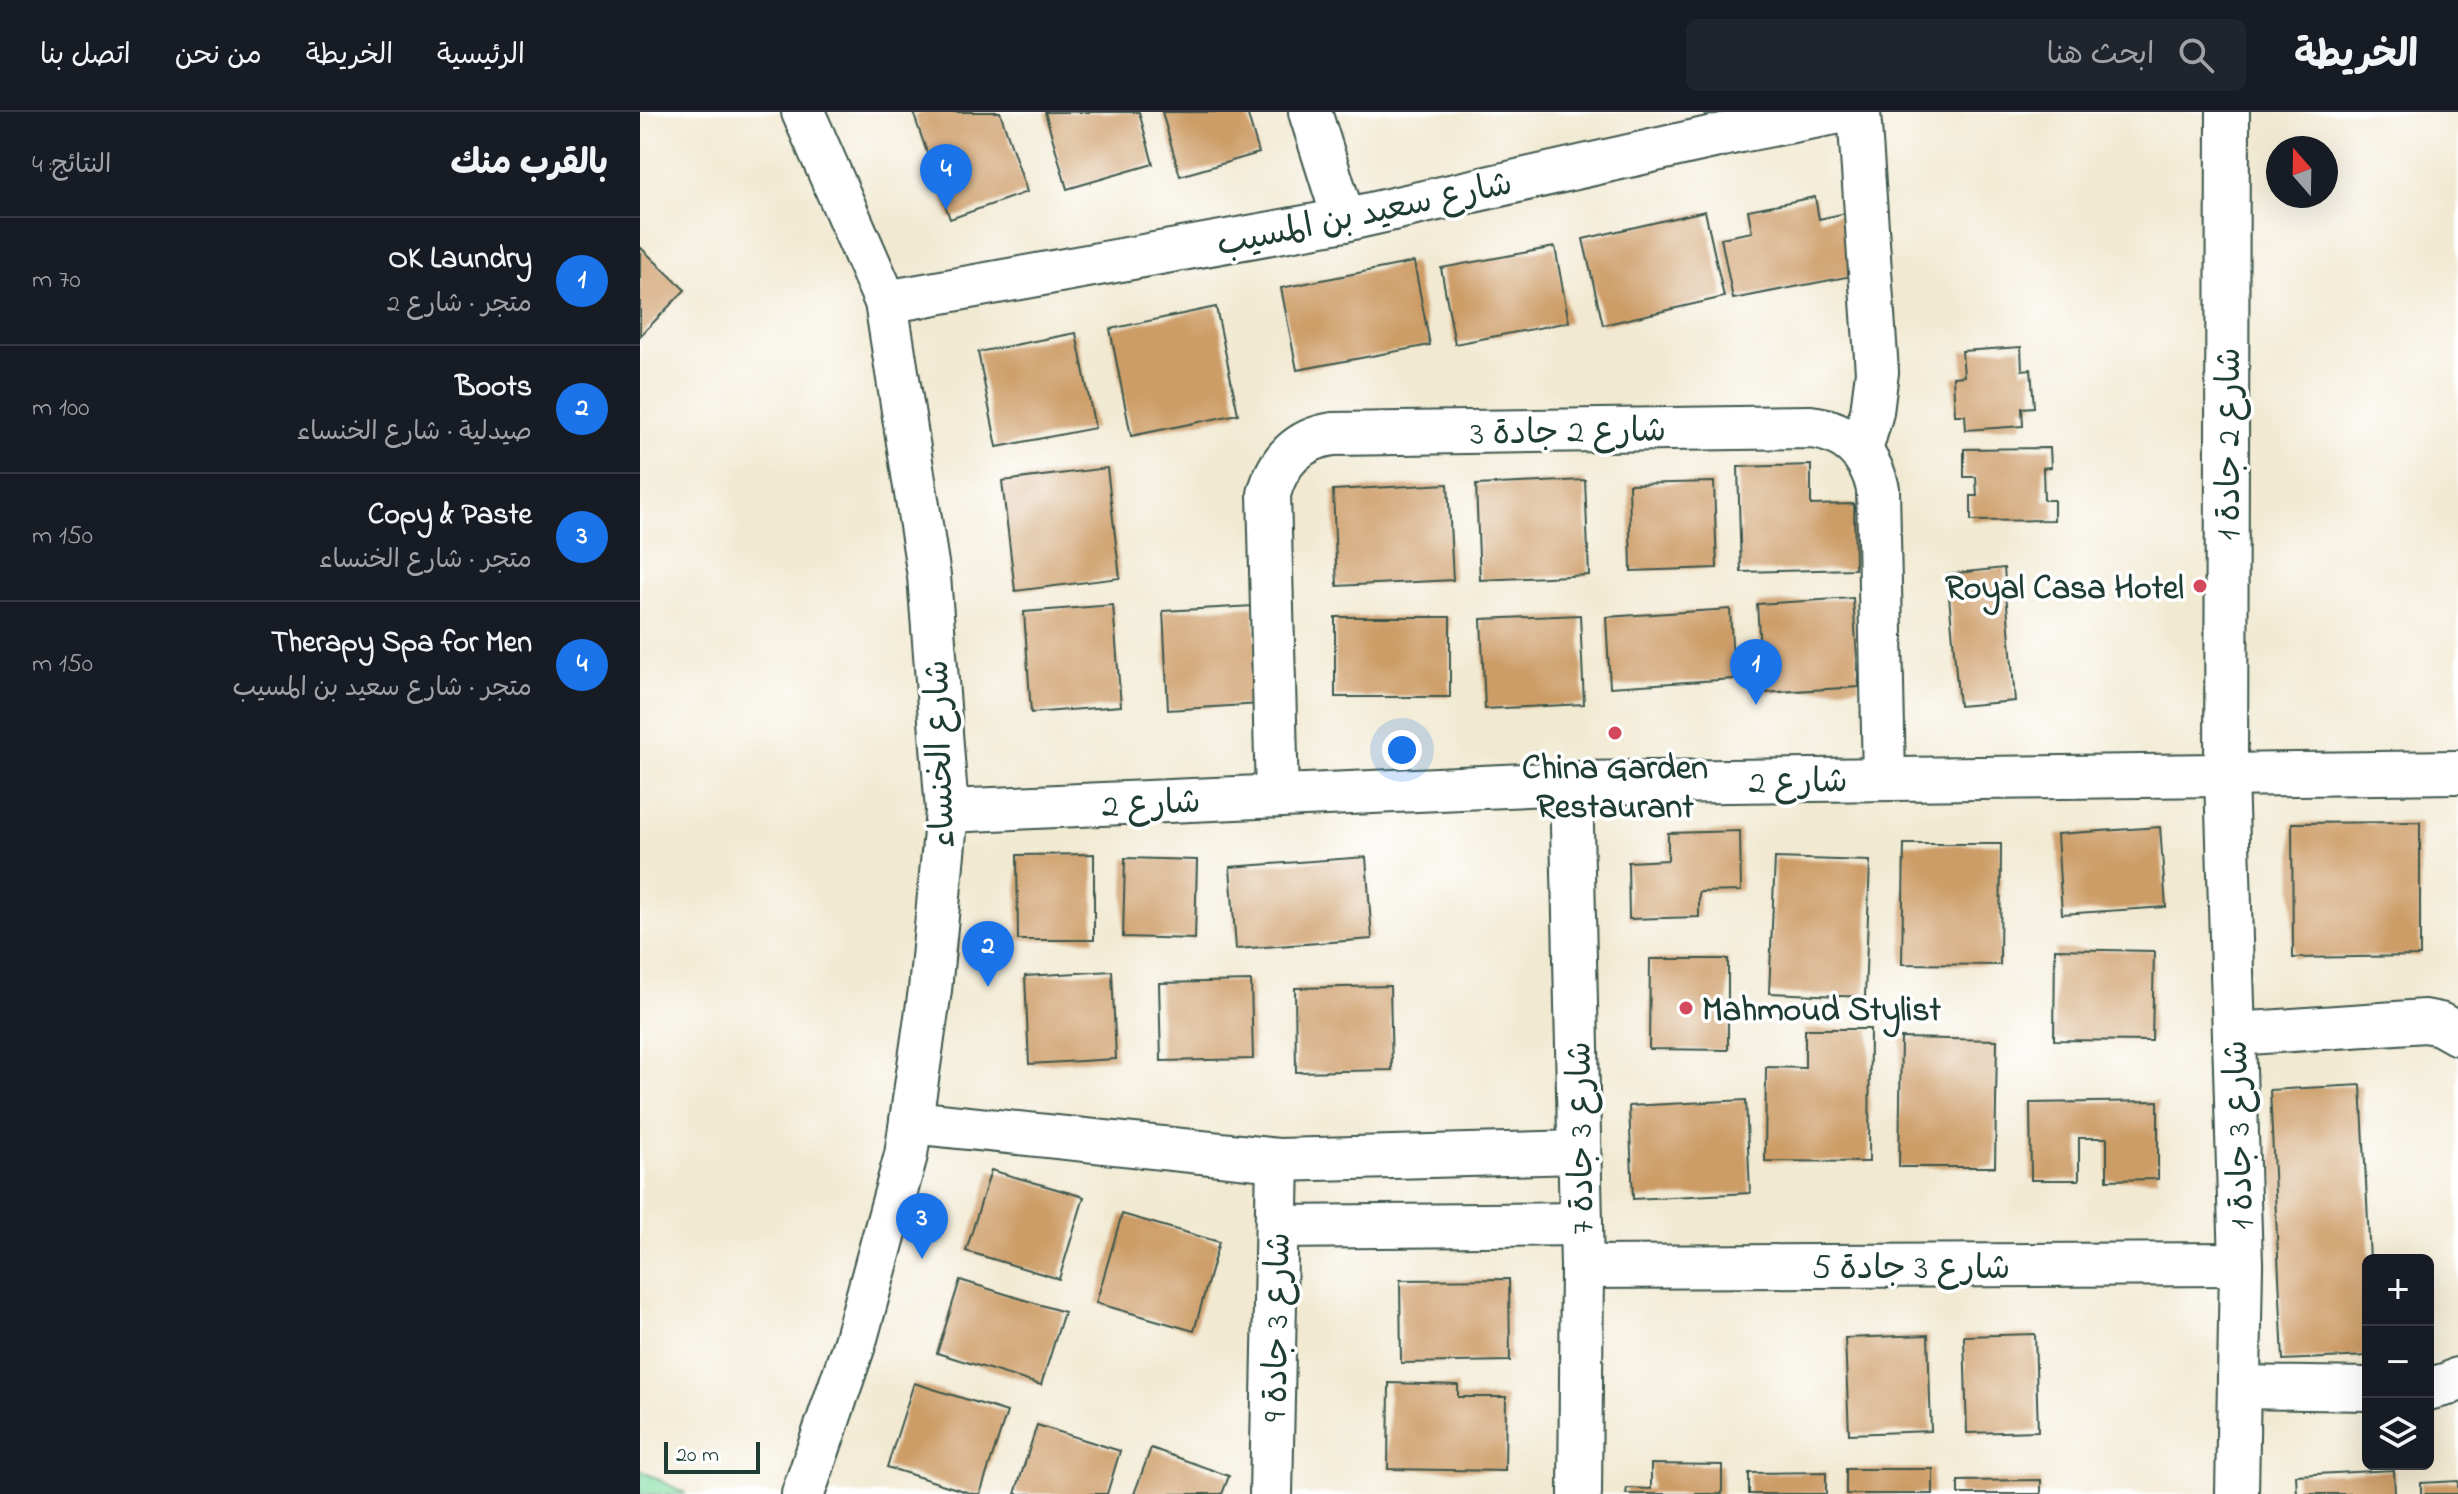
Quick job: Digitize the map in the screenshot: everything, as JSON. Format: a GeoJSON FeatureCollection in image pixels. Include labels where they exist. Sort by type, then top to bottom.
{"type":"FeatureCollection","features":[{"type":"Feature","properties":{"kind":"street","name":"شارع الخنساء"},"geometry":{"type":"LineString","coordinates":[[803,112],[886,302],[929,576],[947,811],[930,990],[906,1155],[855,1342],[803,1494]]}},
{"type":"Feature","properties":{"kind":"street"},"geometry":{"type":"LineString","coordinates":[[1310,112],[1344,220]]}},
{"type":"Feature","properties":{"kind":"street","name":"شارع سعيد بن المسيب"},"geometry":{"type":"LineString","coordinates":[[886,302],[1344,220],[1738,122],[1840,112]]}},
{"type":"Feature","properties":{"kind":"street"},"geometry":{"type":"LineString","coordinates":[[1859,112],[1877,372],[1872,412],[1861,450],[1869,462],[1878,489],[1884,779]]}},
{"type":"Feature","properties":{"kind":"street","name":"شارع 2 جادة 1"},"geometry":{"type":"LineString","coordinates":[[2226,776],[2228,112]]}},
{"type":"Feature","properties":{"kind":"street","name":"شارع 2 جادة 3"},"geometry":{"type":"LineString","coordinates":[[1277,796],[1269,494],[1282,462],[1306,442],[1333,434],[1811,427],[1838,433],[1861,450]]}},
{"type":"Feature","properties":{"kind":"street","name":"شارع 2"},"geometry":{"type":"LineString","coordinates":[[947,811],[1571,783],[2458,772]]}},
{"type":"Feature","properties":{"kind":"street","name":"شارع 3 جادة 1"},"geometry":{"type":"LineString","coordinates":[[2226,776],[2241,1264],[2237,1494]]}},
{"type":"Feature","properties":{"kind":"street","name":"شارع 3 جادة 7"},"geometry":{"type":"LineString","coordinates":[[1571,783],[1582,1267],[1580,1494]]}},
{"type":"Feature","properties":{"kind":"street"},"geometry":{"type":"LineString","coordinates":[[2234,1034],[2425,1021],[2440,1024],[2458,1034]]}},
{"type":"Feature","properties":{"kind":"street"},"geometry":{"type":"LineString","coordinates":[[911,1122],[1278,1160],[1579,1152]]}},
{"type":"Feature","properties":{"kind":"street","name":"شارع 3 جادة 9"},"geometry":{"type":"LineString","coordinates":[[1271,1494],[1278,1160]]}},
{"type":"Feature","properties":{"kind":"street"},"geometry":{"type":"LineString","coordinates":[[1277,1227],[1581,1224]]}},
{"type":"Feature","properties":{"kind":"street","name":"شارع 3 جادة 5"},"geometry":{"type":"LineString","coordinates":[[1582,1267],[2241,1264]]}},
{"type":"Feature","properties":{"kind":"street"},"geometry":{"type":"LineString","coordinates":[[2434,1388],[2458,1379]]}},
{"type":"Feature","properties":{"kind":"street"},"geometry":{"type":"LineString","coordinates":[[2239,1387],[2362,1389]]}},
{"type":"Feature","properties":{"kind":"green space"},"geometry":{"type":"Polygon","coordinates":[[[640,1470],[685,1493],[685,1494],[640,1494],[640,1470]]]}},
{"type":"Feature","properties":{"kind":"building"},"geometry":{"type":"Polygon","coordinates":[[[923,112],[1000,112],[1027,192],[950,219],[914,115],[923,112]]]}},
{"type":"Feature","properties":{"kind":"building"},"geometry":{"type":"Polygon","coordinates":[[[1045,112],[1139,112],[1153,164],[1067,189],[1045,112]]]}},
{"type":"Feature","properties":{"kind":"building"},"geometry":{"type":"Polygon","coordinates":[[[1162,112],[1247,112],[1259,153],[1180,176],[1162,112]]]}},
{"type":"Feature","properties":{"kind":"building"},"geometry":{"type":"Polygon","coordinates":[[[1815,197],[1819,219],[1855,211],[1867,273],[1733,299],[1721,238],[1752,232],[1748,210],[1815,197]]]}},
{"type":"Feature","properties":{"kind":"building"},"geometry":{"type":"Polygon","coordinates":[[[1705,211],[1724,297],[1603,325],[1583,239],[1705,211]]]}},
{"type":"Feature","properties":{"kind":"building"},"geometry":{"type":"Polygon","coordinates":[[[640,247],[685,290],[640,336],[640,247]]]}},
{"type":"Feature","properties":{"kind":"building"},"geometry":{"type":"Polygon","coordinates":[[[1555,247],[1569,322],[1455,344],[1441,268],[1555,247]]]}},
{"type":"Feature","properties":{"kind":"building"},"geometry":{"type":"Polygon","coordinates":[[[1414,262],[1430,345],[1297,370],[1281,288],[1414,262]]]}},
{"type":"Feature","properties":{"kind":"building"},"geometry":{"type":"Polygon","coordinates":[[[1216,307],[1238,414],[1131,436],[1110,329],[1216,307]]]}},
{"type":"Feature","properties":{"kind":"building"},"geometry":{"type":"Polygon","coordinates":[[[1076,333],[1095,428],[997,447],[978,352],[1076,333]]]}},
{"type":"Feature","properties":{"kind":"building"},"geometry":{"type":"Polygon","coordinates":[[[2021,347],[2022,370],[2031,369],[2034,407],[2022,408],[2023,426],[1966,430],[1965,415],[1955,415],[1953,377],[1964,376],[1962,351],[2021,347]]]}},
{"type":"Feature","properties":{"kind":"building"},"geometry":{"type":"Polygon","coordinates":[[[2050,448],[2051,467],[2043,468],[2044,500],[2054,500],[2054,520],[1971,521],[1971,496],[1977,496],[1976,477],[1964,477],[1964,449],[2050,448]]]}},
{"type":"Feature","properties":{"kind":"building"},"geometry":{"type":"Polygon","coordinates":[[[1811,465],[1811,505],[1854,504],[1855,569],[1741,572],[1738,467],[1811,465]]]}},
{"type":"Feature","properties":{"kind":"building"},"geometry":{"type":"Polygon","coordinates":[[[1107,468],[1120,578],[1015,591],[1002,481],[1107,468]]]}},
{"type":"Feature","properties":{"kind":"building"},"geometry":{"type":"Polygon","coordinates":[[[1585,480],[1589,575],[1480,580],[1476,485],[1585,480]]]}},
{"type":"Feature","properties":{"kind":"building"},"geometry":{"type":"Polygon","coordinates":[[[1714,482],[1717,568],[1631,571],[1629,484],[1714,482]]]}},
{"type":"Feature","properties":{"kind":"building"},"geometry":{"type":"Polygon","coordinates":[[[1448,484],[1453,580],[1337,586],[1333,490],[1448,484]]]}},
{"type":"Feature","properties":{"kind":"building"},"geometry":{"type":"Polygon","coordinates":[[[2004,568],[2015,701],[1959,706],[1947,574],[2004,568]]]}},
{"type":"Feature","properties":{"kind":"building"},"geometry":{"type":"Polygon","coordinates":[[[1853,598],[1859,687],[1763,693],[1757,604],[1853,598]]]}},
{"type":"Feature","properties":{"kind":"building"},"geometry":{"type":"Polygon","coordinates":[[[1113,605],[1121,706],[1031,713],[1024,612],[1113,605]]]}},
{"type":"Feature","properties":{"kind":"building"},"geometry":{"type":"Polygon","coordinates":[[[1254,606],[1260,704],[1168,710],[1163,611],[1254,606]]]}},
{"type":"Feature","properties":{"kind":"building"},"geometry":{"type":"Polygon","coordinates":[[[1730,609],[1734,679],[1610,687],[1606,617],[1730,609]]]}},
{"type":"Feature","properties":{"kind":"building"},"geometry":{"type":"Polygon","coordinates":[[[1580,615],[1584,704],[1485,709],[1481,619],[1580,615]]]}},
{"type":"Feature","properties":{"kind":"building"},"geometry":{"type":"Polygon","coordinates":[[[1335,617],[1450,617],[1450,697],[1335,697],[1335,617]]]}},
{"type":"Feature","properties":{"kind":"building"},"geometry":{"type":"Polygon","coordinates":[[[2420,822],[2420,956],[2293,958],[2292,823],[2420,822]]]}},
{"type":"Feature","properties":{"kind":"building"},"geometry":{"type":"Polygon","coordinates":[[[2160,827],[2166,907],[2062,914],[2057,834],[2160,827]]]}},
{"type":"Feature","properties":{"kind":"building"},"geometry":{"type":"Polygon","coordinates":[[[1740,831],[1741,891],[1699,892],[1699,917],[1629,919],[1628,862],[1668,860],[1668,833],[1740,831]]]}},
{"type":"Feature","properties":{"kind":"building"},"geometry":{"type":"Polygon","coordinates":[[[1904,844],[2001,844],[2000,965],[1902,964],[1904,844]]]}},
{"type":"Feature","properties":{"kind":"building"},"geometry":{"type":"Polygon","coordinates":[[[1094,854],[1094,940],[1018,940],[1017,855],[1094,854]]]}},
{"type":"Feature","properties":{"kind":"building"},"geometry":{"type":"Polygon","coordinates":[[[1366,857],[1372,939],[1236,949],[1230,867],[1366,857]]]}},
{"type":"Feature","properties":{"kind":"building"},"geometry":{"type":"Polygon","coordinates":[[[1125,858],[1197,860],[1195,939],[1123,937],[1125,858]]]}},
{"type":"Feature","properties":{"kind":"building"},"geometry":{"type":"Polygon","coordinates":[[[1775,858],[1870,861],[1865,997],[1769,993],[1775,858]]]}},
{"type":"Feature","properties":{"kind":"building"},"geometry":{"type":"Polygon","coordinates":[[[2055,949],[2154,951],[2152,1041],[2054,1040],[2055,949]]]}},
{"type":"Feature","properties":{"kind":"building"},"geometry":{"type":"Polygon","coordinates":[[[1650,959],[1728,959],[1728,1050],[1649,1049],[1650,959]]]}},
{"type":"Feature","properties":{"kind":"building"},"geometry":{"type":"Polygon","coordinates":[[[1112,971],[1116,1059],[1029,1064],[1025,976],[1112,971]]]}},
{"type":"Feature","properties":{"kind":"building"},"geometry":{"type":"Polygon","coordinates":[[[1251,981],[1253,1059],[1161,1061],[1159,983],[1251,981]]]}},
{"type":"Feature","properties":{"kind":"building"},"geometry":{"type":"Polygon","coordinates":[[[1390,986],[1392,1070],[1296,1072],[1295,988],[1390,986]]]}},
{"type":"Feature","properties":{"kind":"building"},"geometry":{"type":"Polygon","coordinates":[[[1805,1029],[1870,1029],[1869,1162],[1765,1161],[1766,1067],[1805,1068],[1805,1029]]]}},
{"type":"Feature","properties":{"kind":"building"},"geometry":{"type":"Polygon","coordinates":[[[1901,1038],[1997,1040],[1995,1167],[1899,1167],[1901,1038]]]}},
{"type":"Feature","properties":{"kind":"building"},"geometry":{"type":"Polygon","coordinates":[[[2361,1085],[2370,1254],[2362,1254],[2362,1356],[2283,1360],[2270,1090],[2361,1085]]]}},
{"type":"Feature","properties":{"kind":"building"},"geometry":{"type":"Polygon","coordinates":[[[1746,1100],[1750,1193],[1633,1199],[1629,1106],[1746,1100]]]}},
{"type":"Feature","properties":{"kind":"building"},"geometry":{"type":"Polygon","coordinates":[[[2158,1101],[2158,1179],[2107,1180],[2107,1138],[2079,1138],[2079,1180],[2031,1180],[2030,1103],[2158,1101]]]}},
{"type":"Feature","properties":{"kind":"building"},"geometry":{"type":"Polygon","coordinates":[[[991,1170],[1084,1197],[1059,1279],[966,1251],[991,1170]]]}},
{"type":"Feature","properties":{"kind":"building"},"geometry":{"type":"Polygon","coordinates":[[[1122,1214],[1219,1242],[1194,1331],[1096,1303],[1122,1214]]]}},
{"type":"Feature","properties":{"kind":"building"},"geometry":{"type":"Polygon","coordinates":[[[1509,1279],[1510,1361],[1401,1363],[1400,1280],[1509,1279]]]}},
{"type":"Feature","properties":{"kind":"building"},"geometry":{"type":"Polygon","coordinates":[[[960,1280],[1064,1312],[1041,1385],[937,1353],[960,1280]]]}},
{"type":"Feature","properties":{"kind":"building"},"geometry":{"type":"Polygon","coordinates":[[[2035,1334],[2038,1431],[1967,1433],[1964,1336],[2035,1334]]]}},
{"type":"Feature","properties":{"kind":"building"},"geometry":{"type":"Polygon","coordinates":[[[1928,1335],[1931,1431],[1849,1434],[1845,1338],[1928,1335]]]}},
{"type":"Feature","properties":{"kind":"building"},"geometry":{"type":"Polygon","coordinates":[[[914,1383],[1007,1412],[980,1494],[887,1467],[914,1383]]]}},
{"type":"Feature","properties":{"kind":"building"},"geometry":{"type":"Polygon","coordinates":[[[1389,1383],[1458,1385],[1458,1397],[1506,1397],[1505,1471],[1388,1469],[1389,1383]]]}},
{"type":"Feature","properties":{"kind":"building"},"geometry":{"type":"Polygon","coordinates":[[[1037,1425],[1120,1451],[1107,1494],[1015,1494],[1037,1425]]]}},
{"type":"Feature","properties":{"kind":"building"},"geometry":{"type":"Polygon","coordinates":[[[1151,1448],[1229,1476],[1222,1494],[1134,1494],[1151,1448]]]}},
{"type":"Feature","properties":{"kind":"building"},"geometry":{"type":"Polygon","coordinates":[[[1651,1464],[1722,1465],[1722,1494],[1626,1494],[1627,1488],[1651,1489],[1651,1464]]]}},
{"type":"Feature","properties":{"kind":"building"},"geometry":{"type":"Polygon","coordinates":[[[1846,1469],[1933,1469],[1933,1494],[1846,1494],[1846,1469]]]}},
{"type":"Feature","properties":{"kind":"building"},"geometry":{"type":"Polygon","coordinates":[[[2394,1470],[2395,1494],[2297,1494],[2296,1475],[2394,1470]]]}},
{"type":"Feature","properties":{"kind":"building"},"geometry":{"type":"Polygon","coordinates":[[[1826,1472],[1826,1494],[1749,1494],[1749,1473],[1826,1472]]]}},
{"type":"Feature","properties":{"kind":"building"},"geometry":{"type":"Polygon","coordinates":[[[2041,1480],[2041,1494],[1958,1494],[1958,1481],[2041,1480]]]}},
{"type":"Feature","properties":{"kind":"building"},"geometry":{"type":"Polygon","coordinates":[[[2458,1481],[2458,1494],[2421,1494],[2421,1483],[2458,1481]]]}},
{"type":"Feature","properties":{"kind":"place","name":"Therapy Spa for Men"},"geometry":{"type":"Point","coordinates":[946,210]}},
{"type":"Feature","properties":{"kind":"place","name":"Royal Casa Hotel"},"geometry":{"type":"Point","coordinates":[2200,586]}},
{"type":"Feature","properties":{"kind":"place","name":"OK Laundry"},"geometry":{"type":"Point","coordinates":[1756,705]}},
{"type":"Feature","properties":{"kind":"place","name":"China Garden Restaurant"},"geometry":{"type":"Point","coordinates":[1615,733]}},
{"type":"Feature","properties":{"kind":"place","name":"Boots"},"geometry":{"type":"Point","coordinates":[988,987]}},
{"type":"Feature","properties":{"kind":"place","name":"Mahmoud Stylist"},"geometry":{"type":"Point","coordinates":[1686,1008]}},
{"type":"Feature","properties":{"kind":"place","name":"Copy & Paste"},"geometry":{"type":"Point","coordinates":[922,1259]}}]}
